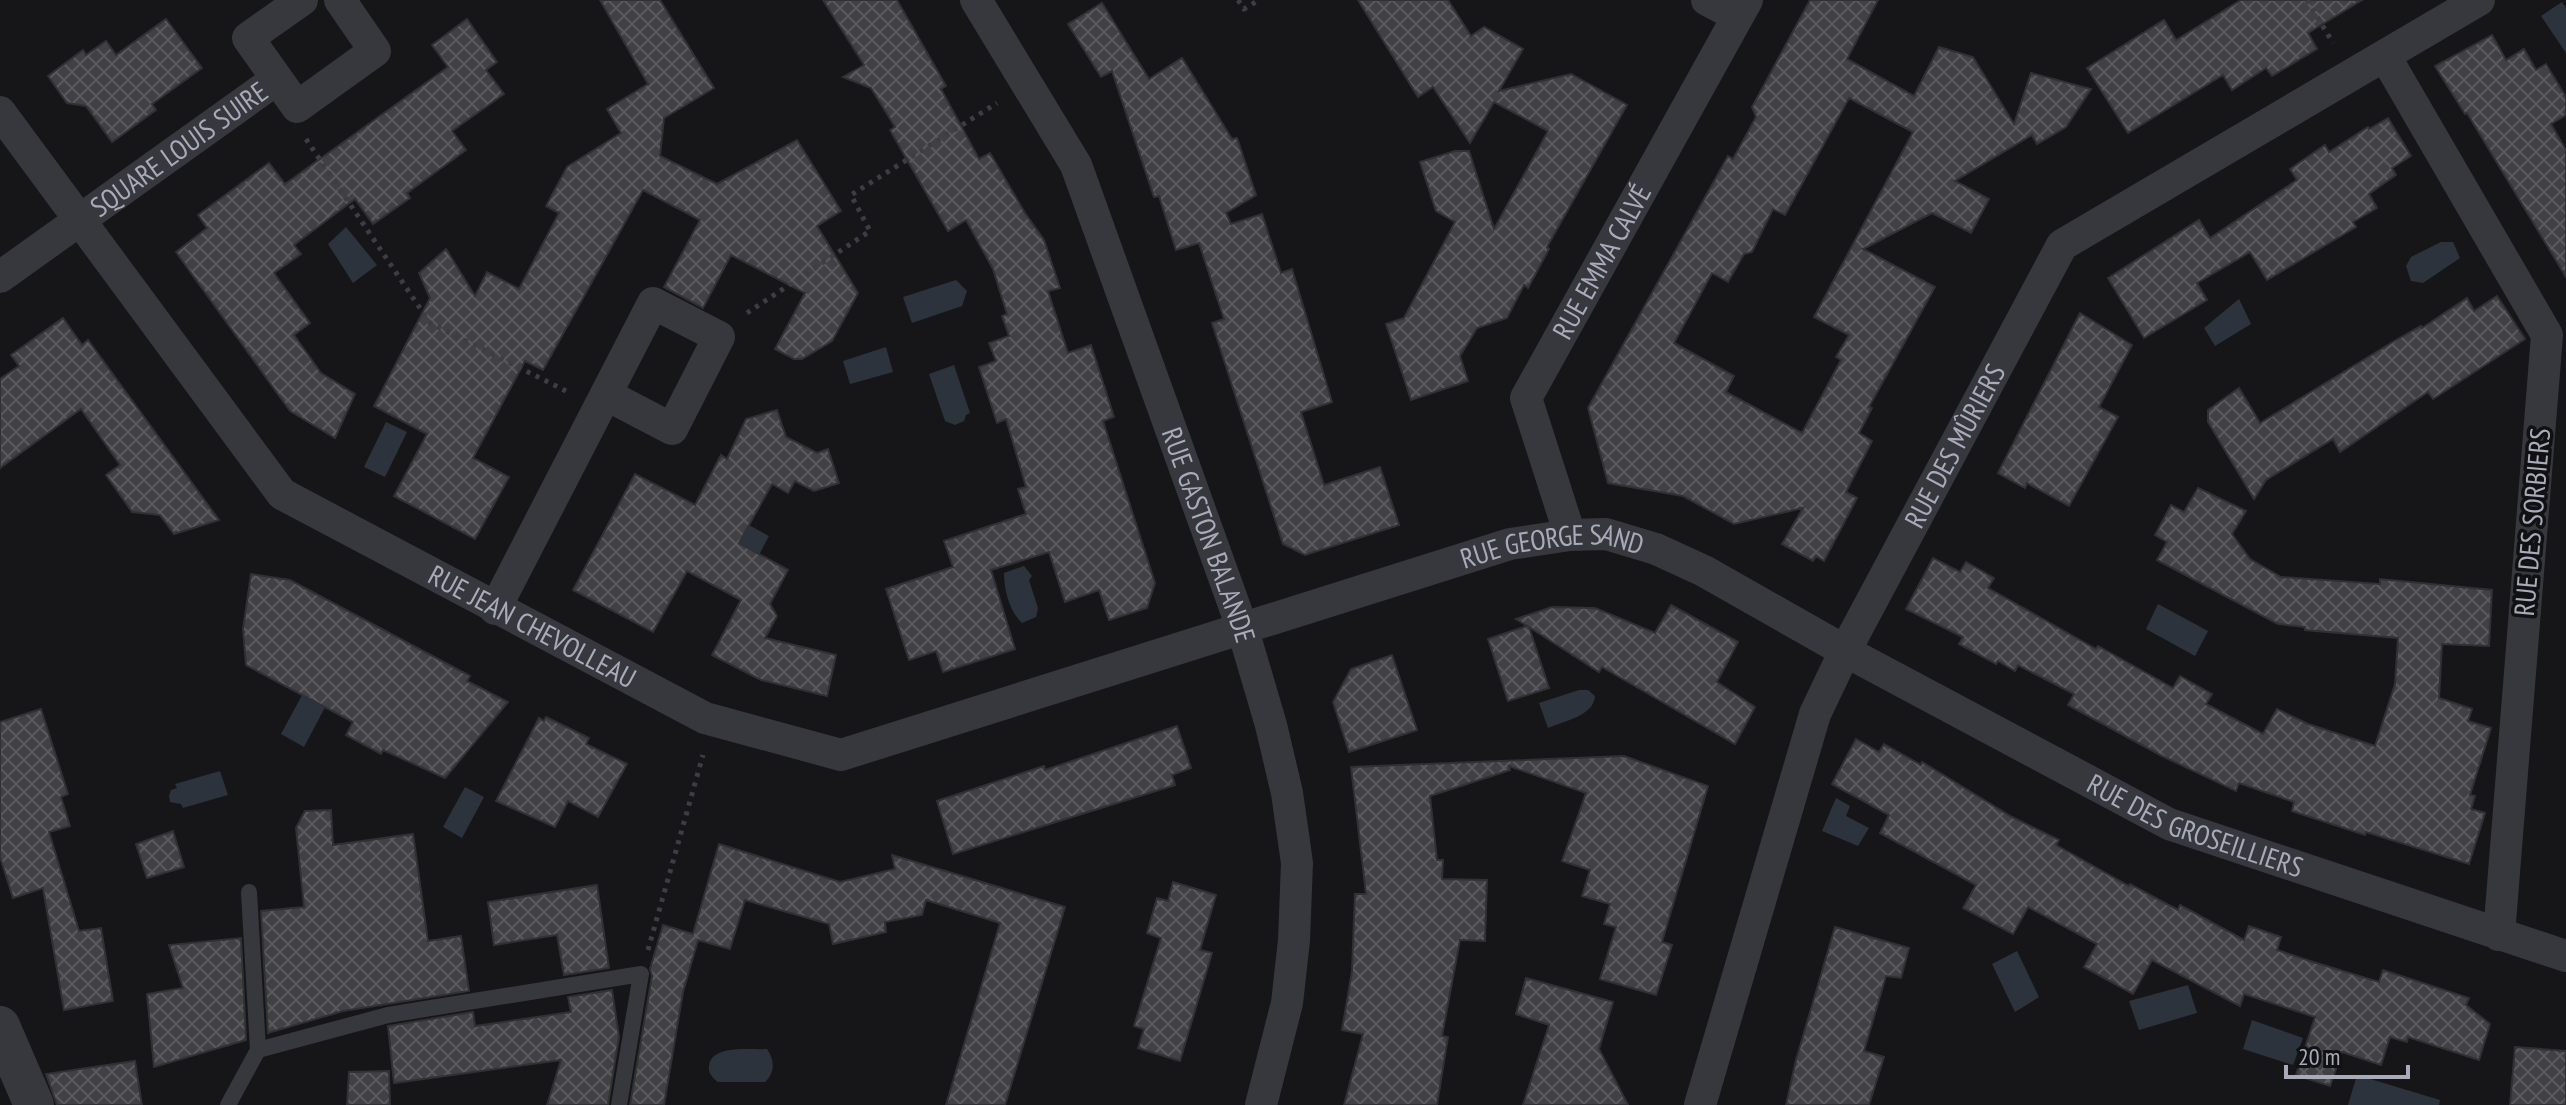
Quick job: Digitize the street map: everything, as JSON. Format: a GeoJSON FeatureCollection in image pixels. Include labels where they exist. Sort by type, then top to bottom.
{"type":"FeatureCollection","features":[{"type":"Feature","properties":{"kind":"street","name":"SQUARE LOUIS SUIRE"},"geometry":{"type":"LineString","coordinates":[[302,0],[248,38],[297,107],[375,51],[340,0]]}},
{"type":"Feature","properties":{"kind":"street","name":"RUE GASTON BALANDE"},"geometry":{"type":"LineString","coordinates":[[976,0],[1076,165],[1243,630],[1271,725],[1287,793],[1297,863],[1294,940],[1287,1003],[1261,1105]]}},
{"type":"Feature","properties":{"kind":"street"},"geometry":{"type":"LineString","coordinates":[[1707,0],[1742,8]]}},
{"type":"Feature","properties":{"kind":"street","name":"RUE DES MÛRIERS"},"geometry":{"type":"LineString","coordinates":[[1700,1105],[1815,714],[1845,651],[2062,245],[2479,0]]}},
{"type":"Feature","properties":{"kind":"street","name":"RUE EMMA CALVÉ"},"geometry":{"type":"LineString","coordinates":[[1570,535],[1526,398],[1742,8]]}},
{"type":"Feature","properties":{"kind":"street","name":"RUE DES SORBIERS"},"geometry":{"type":"LineString","coordinates":[[2385,56],[2547,335],[2499,935]]}},
{"type":"Feature","properties":{"kind":"street","name":"SQUARE LOUIS SUIRE"},"geometry":{"type":"LineString","coordinates":[[0,277],[277,79]]}},
{"type":"Feature","properties":{"kind":"street","name":"RUE JEAN CHEVOLLEAU"},"geometry":{"type":"LineString","coordinates":[[0,112],[282,494],[705,718],[841,755],[1243,630]]}},
{"type":"Feature","properties":{"kind":"street"},"geometry":{"type":"LineString","coordinates":[[495,609],[653,303],[719,337],[672,429],[603,401]]}},
{"type":"Feature","properties":{"kind":"street","name":"RUE GEORGE SAND"},"geometry":{"type":"LineString","coordinates":[[1243,630],[1510,544],[1570,535],[1606,534],[1656,549],[1704,571],[1845,651]]}},
{"type":"Feature","properties":{"kind":"street","name":"RUE DES GROSEILLIERS"},"geometry":{"type":"LineString","coordinates":[[1845,651],[2169,824],[2566,956]]}},
{"type":"Feature","properties":{"kind":"street"},"geometry":{"type":"LineString","coordinates":[[0,1026],[34,1105]]}},
{"type":"Feature","properties":{"kind":"lane"},"geometry":{"type":"LineString","coordinates":[[228,1105],[258,1050],[249,892]]}},
{"type":"Feature","properties":{"kind":"lane"},"geometry":{"type":"LineString","coordinates":[[258,1050],[388,1015],[641,974],[619,1105]]}},
{"type":"Feature","properties":{"kind":"path"},"geometry":{"type":"LineString","coordinates":[[1238,0],[1244,9],[1259,0]]}},
{"type":"Feature","properties":{"kind":"path"},"geometry":{"type":"LineString","coordinates":[[2307,0],[2352,75]]}},
{"type":"Feature","properties":{"kind":"path"},"geometry":{"type":"LineString","coordinates":[[719,337],[757,304],[870,231],[851,195],[1027,84]]}},
{"type":"Feature","properties":{"kind":"path"},"geometry":{"type":"LineString","coordinates":[[297,107],[304,136],[430,323],[603,401]]}},
{"type":"Feature","properties":{"kind":"path"},"geometry":{"type":"LineString","coordinates":[[641,974],[713,719]]}},
{"type":"Feature","properties":{"kind":"shaded area"},"geometry":{"type":"Polygon","coordinates":[[[2562,2],[2566,8],[2566,53],[2541,16],[2562,2]]]}},
{"type":"Feature","properties":{"kind":"shaded area"},"geometry":{"type":"Polygon","coordinates":[[[346,227],[377,265],[353,283],[328,244],[346,227]]]}},
{"type":"Feature","properties":{"kind":"shaded area"},"geometry":{"type":"Polygon","coordinates":[[[2441,242],[2453,242],[2460,258],[2423,283],[2411,281],[2406,266],[2411,257],[2441,242]]]}},
{"type":"Feature","properties":{"kind":"shaded area"},"geometry":{"type":"Polygon","coordinates":[[[956,280],[967,291],[962,306],[912,323],[903,297],[956,280]]]}},
{"type":"Feature","properties":{"kind":"shaded area"},"geometry":{"type":"Polygon","coordinates":[[[2239,299],[2251,324],[2215,346],[2204,328],[2239,299]]]}},
{"type":"Feature","properties":{"kind":"shaded area"},"geometry":{"type":"Polygon","coordinates":[[[886,347],[893,372],[850,384],[843,361],[886,347]]]}},
{"type":"Feature","properties":{"kind":"shaded area"},"geometry":{"type":"Polygon","coordinates":[[[954,365],[970,413],[964,421],[955,425],[945,421],[929,374],[954,365]]]}},
{"type":"Feature","properties":{"kind":"shaded area"},"geometry":{"type":"Polygon","coordinates":[[[386,422],[407,432],[385,477],[364,467],[386,422]]]}},
{"type":"Feature","properties":{"kind":"shaded area"},"geometry":{"type":"Polygon","coordinates":[[[747,524],[769,536],[747,578],[722,573],[747,524]]]}},
{"type":"Feature","properties":{"kind":"shaded area"},"geometry":{"type":"Polygon","coordinates":[[[1024,566],[1032,576],[1029,580],[1038,608],[1036,617],[1022,623],[1008,600],[1004,573],[1024,566]]]}},
{"type":"Feature","properties":{"kind":"shaded area"},"geometry":{"type":"Polygon","coordinates":[[[2158,604],[2208,631],[2195,656],[2146,629],[2158,604]]]}},
{"type":"Feature","properties":{"kind":"shaded area"},"geometry":{"type":"Polygon","coordinates":[[[307,686],[330,698],[304,747],[281,734],[307,686]]]}},
{"type":"Feature","properties":{"kind":"shaded area"},"geometry":{"type":"Polygon","coordinates":[[[1588,690],[1595,696],[1589,708],[1577,717],[1548,728],[1539,703],[1588,690]]]}},
{"type":"Feature","properties":{"kind":"shaded area"},"geometry":{"type":"Polygon","coordinates":[[[220,771],[228,795],[183,808],[181,804],[170,802],[171,790],[177,788],[175,784],[220,771]]]}},
{"type":"Feature","properties":{"kind":"shaded area"},"geometry":{"type":"Polygon","coordinates":[[[465,787],[484,797],[462,838],[443,827],[465,787]]]}},
{"type":"Feature","properties":{"kind":"shaded area"},"geometry":{"type":"Polygon","coordinates":[[[1836,798],[1850,806],[1846,816],[1869,828],[1858,846],[1822,831],[1836,798]]]}},
{"type":"Feature","properties":{"kind":"shaded area"},"geometry":{"type":"Polygon","coordinates":[[[2017,951],[2039,997],[2015,1012],[1992,964],[2017,951]]]}},
{"type":"Feature","properties":{"kind":"shaded area"},"geometry":{"type":"Polygon","coordinates":[[[2188,985],[2197,1013],[2139,1030],[2129,1001],[2188,985]]]}},
{"type":"Feature","properties":{"kind":"shaded area"},"geometry":{"type":"Polygon","coordinates":[[[2252,1020],[2303,1038],[2293,1065],[2243,1049],[2252,1020]]]}},
{"type":"Feature","properties":{"kind":"shaded area"},"geometry":{"type":"Polygon","coordinates":[[[767,1049],[773,1066],[765,1082],[718,1082],[710,1073],[711,1059],[724,1051],[767,1049]]]}},
{"type":"Feature","properties":{"kind":"shaded area"},"geometry":{"type":"Polygon","coordinates":[[[2357,1075],[2440,1100],[2439,1105],[2348,1105],[2357,1075]]]}},
{"type":"Feature","properties":{"kind":"building"},"geometry":{"type":"Polygon","coordinates":[[[600,0],[660,0],[714,88],[664,118],[660,156],[717,184],[797,140],[841,211],[817,226],[858,293],[832,341],[802,359],[794,359],[775,349],[805,293],[731,255],[703,308],[664,287],[700,220],[643,190],[543,370],[525,361],[473,458],[509,477],[475,539],[394,496],[427,434],[374,406],[430,298],[419,273],[446,249],[475,296],[487,272],[519,289],[559,213],[546,206],[567,167],[621,133],[607,109],[648,84],[600,0]]]}},
{"type":"Feature","properties":{"kind":"building"},"geometry":{"type":"Polygon","coordinates":[[[823,0],[897,0],[946,86],[941,89],[979,159],[990,153],[1044,240],[1060,288],[1048,291],[1068,353],[1091,345],[1114,417],[1103,421],[1155,583],[1147,608],[1109,620],[1099,590],[1065,602],[1049,552],[991,570],[1015,649],[943,672],[936,651],[909,660],[886,589],[953,567],[944,541],[1026,514],[1018,489],[1026,487],[1006,419],[997,423],[979,367],[996,361],[989,343],[1009,336],[1002,316],[1007,314],[993,269],[966,220],[948,231],[890,130],[895,127],[871,88],[843,77],[864,65],[823,0]]]}},
{"type":"Feature","properties":{"kind":"building"},"geometry":{"type":"Polygon","coordinates":[[[1358,0],[1448,0],[1471,36],[1484,27],[1523,49],[1499,91],[1571,74],[1627,105],[1547,247],[1549,249],[1528,288],[1524,285],[1507,318],[1477,328],[1460,356],[1468,381],[1411,400],[1386,324],[1404,318],[1455,222],[1436,211],[1420,162],[1455,151],[1469,151],[1494,229],[1548,131],[1494,102],[1470,143],[1433,87],[1418,97],[1358,0]]]}},
{"type":"Feature","properties":{"kind":"building"},"geometry":{"type":"Polygon","coordinates":[[[1810,0],[1878,0],[1847,59],[1914,96],[1939,47],[1973,57],[2014,124],[2031,73],[2091,89],[2066,127],[2037,144],[2032,135],[1955,181],[1989,199],[1971,233],[1932,213],[1863,249],[1935,287],[1869,407],[1872,408],[1859,433],[1872,441],[1846,492],[1857,498],[1824,561],[1816,556],[1813,561],[1782,544],[1803,508],[1734,524],[1683,496],[1608,483],[1588,408],[1728,156],[1733,159],[1756,117],[1752,107],[1810,0]],[[1849,98],[1785,215],[1773,209],[1752,252],[1744,254],[1728,282],[1712,273],[1674,343],[1734,376],[1726,392],[1802,433],[1841,360],[1836,357],[1849,335],[1814,317],[1913,132],[1849,98]]]}},
{"type":"Feature","properties":{"kind":"building"},"geometry":{"type":"Polygon","coordinates":[[[2241,0],[2362,0],[2308,33],[2317,49],[2272,76],[2266,68],[2232,90],[2223,75],[2128,133],[2087,68],[2164,20],[2176,40],[2241,0]]]}},
{"type":"Feature","properties":{"kind":"building"},"geometry":{"type":"Polygon","coordinates":[[[1102,3],[1149,79],[1182,58],[1232,139],[1237,138],[1256,195],[1226,213],[1231,224],[1262,214],[1281,273],[1292,269],[1332,402],[1301,412],[1324,485],[1380,467],[1399,525],[1305,555],[1283,544],[1212,323],[1224,319],[1199,243],[1176,250],[1159,196],[1154,197],[1112,71],[1101,77],[1068,24],[1102,3]]]}},
{"type":"Feature","properties":{"kind":"building"},"geometry":{"type":"Polygon","coordinates":[[[166,19],[202,68],[152,104],[156,110],[112,142],[86,106],[67,103],[48,76],[83,50],[86,55],[106,41],[116,55],[166,19]]]}},
{"type":"Feature","properties":{"kind":"building"},"geometry":{"type":"Polygon","coordinates":[[[467,19],[497,62],[486,70],[504,94],[452,131],[466,150],[407,193],[410,198],[373,224],[355,199],[294,245],[301,254],[274,273],[310,323],[294,335],[321,373],[355,394],[335,438],[290,411],[176,252],[207,228],[198,215],[269,163],[285,184],[448,67],[432,45],[467,19]]]}},
{"type":"Feature","properties":{"kind":"building"},"geometry":{"type":"Polygon","coordinates":[[[2492,35],[2506,60],[2524,49],[2536,70],[2546,64],[2566,97],[2566,115],[2551,124],[2566,150],[2566,277],[2435,66],[2492,35]]]}},
{"type":"Feature","properties":{"kind":"building"},"geometry":{"type":"Polygon","coordinates":[[[2388,118],[2411,156],[2392,168],[2396,175],[2369,194],[2377,208],[2353,222],[2356,227],[2267,280],[2250,252],[2197,283],[2207,300],[2144,338],[2108,278],[2199,220],[2210,238],[2297,180],[2290,169],[2325,145],[2329,152],[2388,118]]]}},
{"type":"Feature","properties":{"kind":"building"},"geometry":{"type":"Polygon","coordinates":[[[2497,296],[2525,339],[2433,399],[2428,392],[2340,452],[2333,439],[2266,480],[2254,499],[2208,422],[2208,410],[2239,388],[2260,423],[2396,340],[2422,328],[2467,298],[2474,311],[2497,296]]]}},
{"type":"Feature","properties":{"kind":"building"},"geometry":{"type":"Polygon","coordinates":[[[2080,313],[2132,345],[2099,407],[2118,417],[2069,506],[2027,483],[2025,488],[1998,473],[2080,313]]]}},
{"type":"Feature","properties":{"kind":"building"},"geometry":{"type":"Polygon","coordinates":[[[63,318],[82,345],[88,340],[219,520],[174,534],[160,515],[132,512],[106,475],[120,465],[81,409],[0,468],[0,379],[19,366],[11,355],[63,318]]]}},
{"type":"Feature","properties":{"kind":"building"},"geometry":{"type":"Polygon","coordinates":[[[777,410],[786,437],[817,453],[828,449],[839,483],[814,491],[795,481],[788,493],[772,484],[739,543],[788,570],[770,604],[777,616],[765,638],[836,655],[827,696],[761,680],[712,655],[741,600],[687,571],[653,632],[573,590],[635,474],[695,505],[721,455],[727,459],[746,419],[777,410]]]}},
{"type":"Feature","properties":{"kind":"building"},"geometry":{"type":"Polygon","coordinates":[[[2198,488],[2246,511],[2232,534],[2250,559],[2281,577],[2380,584],[2380,579],[2492,590],[2489,646],[2442,644],[2439,698],[2472,709],[2468,721],[2491,728],[2470,795],[2475,796],[2471,809],[2485,813],[2469,864],[2292,811],[2294,802],[2239,783],[2236,791],[2162,756],[2068,705],[2074,694],[2018,665],[2015,671],[1998,661],[1996,664],[1959,644],[1963,637],[1906,609],[1933,558],[1960,572],[1966,562],[1994,578],[1988,588],[2173,688],[2180,676],[2212,694],[2206,704],[2263,734],[2277,709],[2308,724],[2375,746],[2395,684],[2398,638],[2305,630],[2305,627],[2278,624],[2157,560],[2167,542],[2155,535],[2171,505],[2184,512],[2198,488]]]}},
{"type":"Feature","properties":{"kind":"building"},"geometry":{"type":"Polygon","coordinates":[[[251,574],[290,580],[470,676],[467,681],[508,702],[445,778],[383,750],[381,754],[346,735],[353,722],[246,665],[243,629],[251,574]]]}},
{"type":"Feature","properties":{"kind":"building"},"geometry":{"type":"Polygon","coordinates":[[[1671,605],[1738,642],[1717,682],[1755,707],[1735,744],[1602,667],[1599,672],[1529,627],[1549,688],[1508,701],[1488,639],[1527,626],[1516,619],[1552,607],[1595,608],[1655,633],[1671,605]]]}},
{"type":"Feature","properties":{"kind":"building"},"geometry":{"type":"Polygon","coordinates":[[[1392,655],[1417,730],[1349,752],[1333,702],[1351,669],[1392,655]]]}},
{"type":"Feature","properties":{"kind":"building"},"geometry":{"type":"Polygon","coordinates":[[[41,709],[68,794],[61,797],[70,826],[49,832],[79,931],[101,928],[113,1001],[64,1010],[43,888],[13,898],[0,857],[0,722],[41,709]]]}},
{"type":"Feature","properties":{"kind":"building"},"geometry":{"type":"Polygon","coordinates":[[[546,717],[589,738],[586,744],[627,764],[598,817],[568,801],[555,827],[496,801],[539,718],[544,721],[546,717]]]}},
{"type":"Feature","properties":{"kind":"building"},"geometry":{"type":"Polygon","coordinates":[[[1177,726],[1191,768],[1172,775],[1175,785],[953,854],[937,801],[1044,766],[1045,770],[1177,726]]]}},
{"type":"Feature","properties":{"kind":"building"},"geometry":{"type":"Polygon","coordinates":[[[1856,739],[1879,752],[1884,744],[1921,765],[1922,762],[2012,817],[2059,840],[2056,845],[2129,886],[2178,910],[2180,905],[2244,940],[2249,926],[2281,937],[2277,950],[2310,961],[2379,982],[2383,970],[2469,998],[2466,1005],[2490,1024],[2479,1060],[2408,1037],[2407,1042],[2390,1037],[2381,1065],[2342,1052],[2330,1086],[2296,1075],[2315,1017],[2244,994],[2240,1006],[2152,960],[2133,994],[2084,967],[2097,944],[2028,907],[2013,934],[1963,908],[1976,885],[1880,833],[1889,815],[1832,784],[1856,739]]]}},
{"type":"Feature","properties":{"kind":"building"},"geometry":{"type":"Polygon","coordinates":[[[1624,756],[1708,786],[1662,942],[1672,945],[1656,995],[1600,979],[1616,927],[1604,924],[1610,904],[1582,896],[1590,870],[1562,861],[1586,793],[1509,766],[1510,770],[1430,796],[1437,860],[1443,860],[1442,879],[1487,880],[1485,941],[1460,940],[1442,1036],[1448,1037],[1437,1105],[1344,1105],[1363,1034],[1342,1030],[1352,971],[1355,894],[1366,894],[1351,767],[1624,756]]]}},
{"type":"Feature","properties":{"kind":"building"},"geometry":{"type":"Polygon","coordinates":[[[331,810],[333,845],[413,834],[428,941],[461,936],[469,991],[343,1011],[268,1033],[261,911],[304,907],[296,828],[305,811],[331,810]]]}},
{"type":"Feature","properties":{"kind":"building"},"geometry":{"type":"Polygon","coordinates":[[[173,831],[184,867],[147,878],[136,844],[173,831]]]}},
{"type":"Feature","properties":{"kind":"building"},"geometry":{"type":"Polygon","coordinates":[[[719,844],[840,882],[895,869],[892,855],[1065,907],[1005,1105],[946,1105],[1000,923],[926,900],[922,915],[885,922],[886,932],[833,944],[829,924],[745,900],[730,949],[698,940],[683,992],[664,1105],[630,1105],[652,976],[650,969],[663,925],[693,934],[719,844]]]}},
{"type":"Feature","properties":{"kind":"building"},"geometry":{"type":"Polygon","coordinates":[[[1173,882],[1216,895],[1200,950],[1212,953],[1180,1061],[1138,1048],[1144,1029],[1134,1026],[1161,938],[1147,933],[1157,898],[1168,901],[1173,882]]]}},
{"type":"Feature","properties":{"kind":"building"},"geometry":{"type":"Polygon","coordinates":[[[597,885],[609,968],[564,975],[557,935],[494,945],[488,902],[597,885]]]}},
{"type":"Feature","properties":{"kind":"building"},"geometry":{"type":"Polygon","coordinates":[[[1835,927],[1909,948],[1901,978],[1886,976],[1864,1051],[1884,1057],[1869,1105],[1786,1105],[1796,1060],[1835,927]]]}},
{"type":"Feature","properties":{"kind":"building"},"geometry":{"type":"Polygon","coordinates":[[[241,938],[246,1040],[154,1067],[147,994],[183,988],[169,945],[241,938]]]}},
{"type":"Feature","properties":{"kind":"building"},"geometry":{"type":"Polygon","coordinates":[[[1526,978],[1613,1002],[1599,1049],[1628,1105],[1523,1105],[1549,1025],[1516,1014],[1526,978]]]}},
{"type":"Feature","properties":{"kind":"building"},"geometry":{"type":"Polygon","coordinates":[[[612,990],[619,1037],[608,1105],[547,1105],[561,1060],[394,1083],[388,1026],[473,1012],[475,1026],[571,1012],[568,997],[612,990]]]}},
{"type":"Feature","properties":{"kind":"building"},"geometry":{"type":"Polygon","coordinates":[[[2515,1047],[2566,1051],[2566,1105],[2510,1105],[2515,1047]]]}},
{"type":"Feature","properties":{"kind":"building"},"geometry":{"type":"Polygon","coordinates":[[[135,1061],[142,1105],[57,1105],[46,1074],[135,1061]]]}},
{"type":"Feature","properties":{"kind":"building"},"geometry":{"type":"Polygon","coordinates":[[[389,1071],[390,1105],[347,1105],[349,1072],[389,1071]]]}}]}
